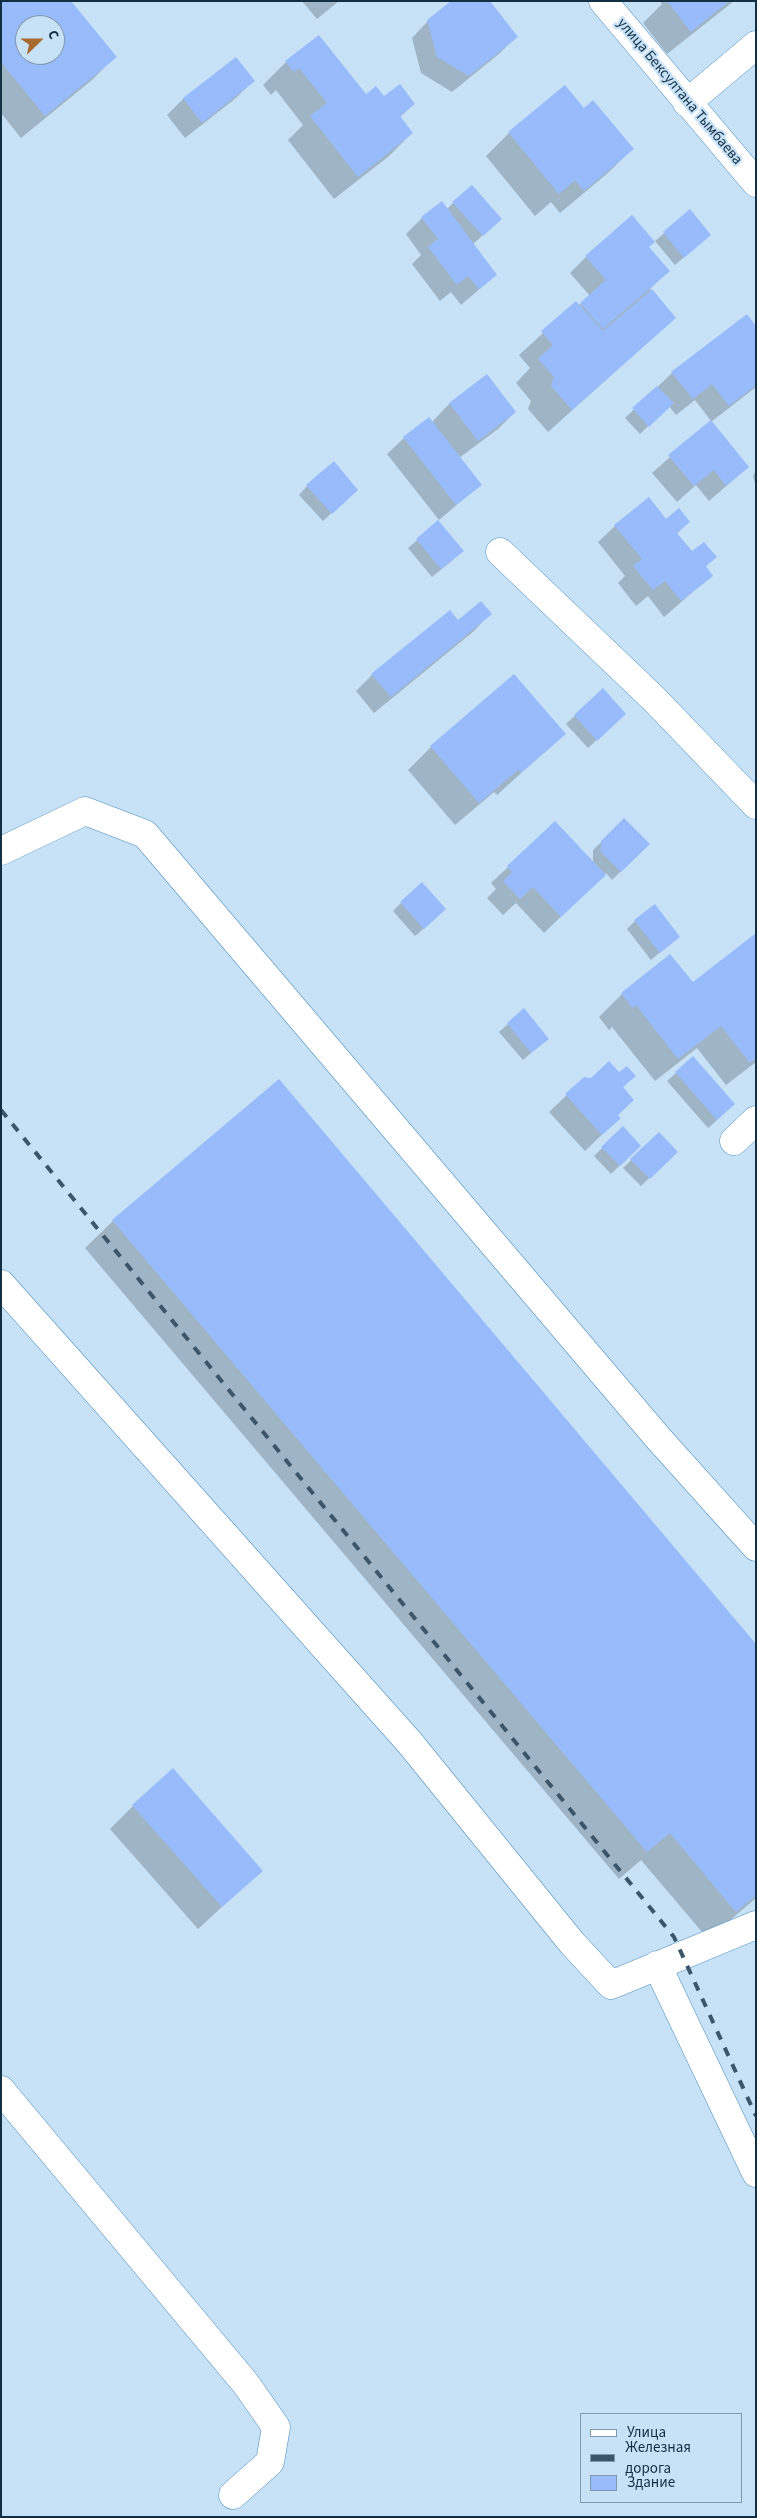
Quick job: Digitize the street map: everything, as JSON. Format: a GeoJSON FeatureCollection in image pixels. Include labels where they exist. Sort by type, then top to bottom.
{"type":"FeatureCollection","features":[{"type":"Feature","properties":{"kind":"street","name":"улица Бексултана Тымбаева"},"geometry":{"type":"LineString","coordinates":[[603,1],[756,183]]}},
{"type":"Feature","properties":{"kind":"street"},"geometry":{"type":"LineString","coordinates":[[687,102],[756,45]]}},
{"type":"Feature","properties":{"kind":"street"},"geometry":{"type":"LineString","coordinates":[[500,552],[654,699],[756,805]]}},
{"type":"Feature","properties":{"kind":"street"},"geometry":{"type":"LineString","coordinates":[[1,851],[85,811],[145,834],[659,1440],[756,1548]]}},
{"type":"Feature","properties":{"kind":"street"},"geometry":{"type":"LineString","coordinates":[[734,1141],[756,1120]]}},
{"type":"Feature","properties":{"kind":"street"},"geometry":{"type":"LineString","coordinates":[[1,1284],[410,1742],[572,1943],[611,1985],[683,1957],[756,1925]]}},
{"type":"Feature","properties":{"kind":"street"},"geometry":{"type":"LineString","coordinates":[[657,1966],[756,2173]]}},
{"type":"Feature","properties":{"kind":"street"},"geometry":{"type":"LineString","coordinates":[[1,2090],[246,2384],[276,2426],[270,2462],[233,2495]]}},
{"type":"Feature","properties":{"kind":"building"},"geometry":{"type":"Polygon","coordinates":[[[1,1],[71,1],[117,57],[45,116],[1,62],[1,1]]]}},
{"type":"Feature","properties":{"kind":"building"},"geometry":{"type":"Polygon","coordinates":[[[451,1],[490,1],[518,37],[469,76],[437,57],[427,20],[451,1]]]}},
{"type":"Feature","properties":{"kind":"building"},"geometry":{"type":"Polygon","coordinates":[[[667,1],[729,1],[691,32],[667,1]]]}},
{"type":"Feature","properties":{"kind":"building"},"geometry":{"type":"Polygon","coordinates":[[[319,35],[366,94],[376,86],[384,96],[400,84],[415,104],[400,116],[413,133],[358,177],[310,116],[327,103],[299,68],[294,72],[285,61],[319,35]]]}},
{"type":"Feature","properties":{"kind":"building"},"geometry":{"type":"Polygon","coordinates":[[[236,57],[255,81],[202,123],[183,98],[236,57]]]}},
{"type":"Feature","properties":{"kind":"building"},"geometry":{"type":"Polygon","coordinates":[[[565,85],[584,108],[593,100],[634,149],[584,191],[575,180],[559,194],[508,132],[565,85]]]}},
{"type":"Feature","properties":{"kind":"building"},"geometry":{"type":"Polygon","coordinates":[[[472,185],[502,219],[483,236],[452,202],[472,185]]]}},
{"type":"Feature","properties":{"kind":"building"},"geometry":{"type":"Polygon","coordinates":[[[442,201],[497,275],[479,289],[468,276],[457,285],[428,247],[438,239],[421,217],[442,201]]]}},
{"type":"Feature","properties":{"kind":"building"},"geometry":{"type":"Polygon","coordinates":[[[690,209],[711,235],[684,258],[663,232],[690,209]]]}},
{"type":"Feature","properties":{"kind":"building"},"geometry":{"type":"Polygon","coordinates":[[[632,215],[655,242],[649,247],[670,271],[603,329],[580,303],[606,280],[585,256],[632,215]]]}},
{"type":"Feature","properties":{"kind":"building"},"geometry":{"type":"Polygon","coordinates":[[[652,289],[676,318],[572,410],[551,386],[554,377],[538,359],[553,345],[541,331],[576,301],[603,331],[652,289]]]}},
{"type":"Feature","properties":{"kind":"building"},"geometry":{"type":"Polygon","coordinates":[[[747,314],[756,326],[756,385],[729,406],[712,384],[693,399],[671,372],[747,314]]]}},
{"type":"Feature","properties":{"kind":"building"},"geometry":{"type":"Polygon","coordinates":[[[487,374],[516,412],[478,441],[449,403],[487,374]]]}},
{"type":"Feature","properties":{"kind":"building"},"geometry":{"type":"Polygon","coordinates":[[[657,386],[674,403],[649,427],[632,408],[657,386]]]}},
{"type":"Feature","properties":{"kind":"building"},"geometry":{"type":"Polygon","coordinates":[[[429,417],[482,485],[456,505],[403,437],[429,417]]]}},
{"type":"Feature","properties":{"kind":"building"},"geometry":{"type":"Polygon","coordinates":[[[711,420],[749,467],[726,486],[714,470],[694,486],[668,455],[711,420]]]}},
{"type":"Feature","properties":{"kind":"building"},"geometry":{"type":"Polygon","coordinates":[[[334,461],[358,490],[332,514],[306,485],[334,461]]]}},
{"type":"Feature","properties":{"kind":"building"},"geometry":{"type":"Polygon","coordinates":[[[649,497],[666,519],[679,508],[690,522],[677,533],[692,551],[704,542],[717,557],[706,566],[713,576],[681,601],[665,581],[653,590],[633,566],[642,559],[614,525],[649,497]]]}},
{"type":"Feature","properties":{"kind":"building"},"geometry":{"type":"Polygon","coordinates":[[[438,520],[464,551],[441,569],[416,539],[438,520]]]}},
{"type":"Feature","properties":{"kind":"building"},"geometry":{"type":"Polygon","coordinates":[[[481,601],[492,614],[391,697],[371,674],[450,610],[458,620],[481,601]]]}},
{"type":"Feature","properties":{"kind":"building"},"geometry":{"type":"Polygon","coordinates":[[[514,674],[566,734],[521,773],[518,770],[479,803],[430,746],[514,674]]]}},
{"type":"Feature","properties":{"kind":"building"},"geometry":{"type":"Polygon","coordinates":[[[603,688],[626,714],[597,741],[574,715],[603,688]]]}},
{"type":"Feature","properties":{"kind":"building"},"geometry":{"type":"Polygon","coordinates":[[[624,818],[650,844],[621,872],[601,852],[601,841],[624,818]]]}},
{"type":"Feature","properties":{"kind":"building"},"geometry":{"type":"Polygon","coordinates":[[[555,821],[606,875],[561,917],[533,887],[520,899],[503,881],[512,872],[507,866],[555,821]]]}},
{"type":"Feature","properties":{"kind":"building"},"geometry":{"type":"Polygon","coordinates":[[[422,882],[446,909],[424,929],[400,902],[422,882]]]}},
{"type":"Feature","properties":{"kind":"building"},"geometry":{"type":"Polygon","coordinates":[[[655,904],[680,937],[660,953],[634,920],[655,904]]]}},
{"type":"Feature","properties":{"kind":"building"},"geometry":{"type":"Polygon","coordinates":[[[756,933],[756,1058],[750,1063],[721,1026],[678,1059],[636,1005],[632,1008],[621,993],[670,954],[693,982],[756,933]]]}},
{"type":"Feature","properties":{"kind":"building"},"geometry":{"type":"Polygon","coordinates":[[[524,1008],[549,1039],[531,1053],[507,1023],[524,1008]]]}},
{"type":"Feature","properties":{"kind":"building"},"geometry":{"type":"Polygon","coordinates":[[[693,1056],[735,1104],[717,1120],[675,1072],[693,1056]]]}},
{"type":"Feature","properties":{"kind":"building"},"geometry":{"type":"Polygon","coordinates":[[[609,1061],[619,1072],[627,1066],[636,1076],[623,1087],[634,1100],[618,1115],[621,1118],[602,1135],[565,1094],[584,1077],[591,1078],[609,1061]]]}},
{"type":"Feature","properties":{"kind":"building"},"geometry":{"type":"Polygon","coordinates":[[[279,1079],[756,1644],[756,1895],[736,1912],[670,1833],[647,1852],[112,1220],[279,1079]]]}},
{"type":"Feature","properties":{"kind":"building"},"geometry":{"type":"Polygon","coordinates":[[[623,1126],[641,1146],[620,1166],[601,1147],[623,1126]]]}},
{"type":"Feature","properties":{"kind":"building"},"geometry":{"type":"Polygon","coordinates":[[[659,1132],[678,1152],[650,1179],[630,1159],[659,1132]]]}},
{"type":"Feature","properties":{"kind":"building"},"geometry":{"type":"Polygon","coordinates":[[[173,1768],[263,1871],[222,1907],[132,1805],[173,1768]]]}},
{"type":"Feature","properties":{"kind":"railway"},"geometry":{"type":"LineString","coordinates":[[1,1110],[674,1937],[756,2116]]}}]}
